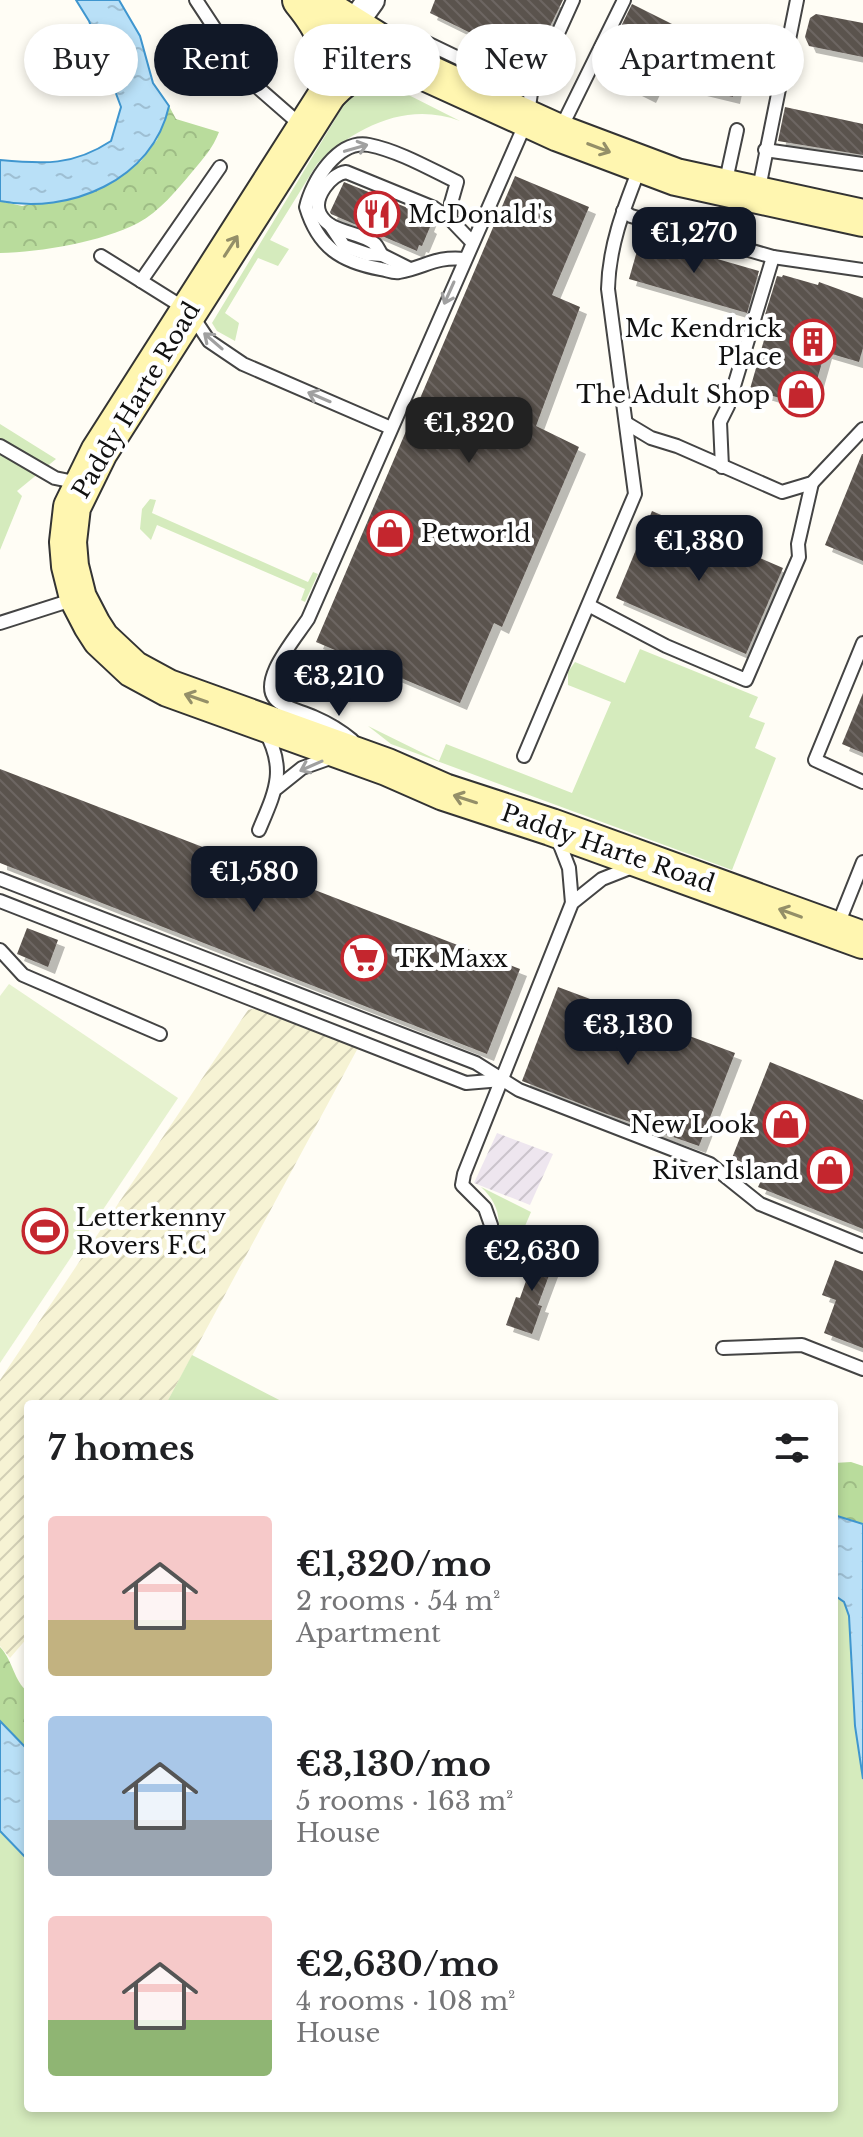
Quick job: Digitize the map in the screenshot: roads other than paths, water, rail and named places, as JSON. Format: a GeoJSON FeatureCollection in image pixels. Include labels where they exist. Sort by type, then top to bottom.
{"type":"FeatureCollection","features":[{"type":"Feature","properties":{"kind":"main road","name":"Paddy Harte Road"},"geometry":{"type":"LineString","coordinates":[[301,0],[318,24]]}},
{"type":"Feature","properties":{"kind":"main road"},"geometry":{"type":"LineString","coordinates":[[312,0],[362,13]]}},
{"type":"Feature","properties":{"kind":"main road"},"geometry":{"type":"LineString","coordinates":[[440,76],[539,115],[641,164],[741,192],[863,218]]}},
{"type":"Feature","properties":{"kind":"main road","name":"Paddy Harte Road"},"geometry":{"type":"LineString","coordinates":[[326,96],[99,452],[72,507],[68,542],[73,582],[78,598],[101,639],[133,669],[168,688],[357,756],[444,792],[551,827],[849,935]]}},
{"type":"Feature","properties":{"kind":"lane"},"geometry":{"type":"LineString","coordinates":[[196,0],[248,79],[306,129]]}},
{"type":"Feature","properties":{"kind":"lane"},"geometry":{"type":"LineString","coordinates":[[539,115],[573,0]]}},
{"type":"Feature","properties":{"kind":"lane"},"geometry":{"type":"LineString","coordinates":[[277,788],[302,768],[335,756],[357,756],[358,746],[339,729],[281,705],[276,700],[271,686],[279,661],[308,619],[472,242],[539,115],[624,0]]}},
{"type":"Feature","properties":{"kind":"lane"},"geometry":{"type":"LineString","coordinates":[[741,192],[765,150],[797,0]]}},
{"type":"Feature","properties":{"kind":"lane"},"geometry":{"type":"LineString","coordinates":[[737,130],[741,192]]}},
{"type":"Feature","properties":{"kind":"lane"},"geometry":{"type":"LineString","coordinates":[[450,219],[457,182],[366,144],[350,148],[333,158],[321,172],[306,207],[331,251],[365,268],[394,273],[445,257],[465,259]]}},
{"type":"Feature","properties":{"kind":"lane"},"geometry":{"type":"LineString","coordinates":[[765,150],[863,164]]}},
{"type":"Feature","properties":{"kind":"lane"},"geometry":{"type":"LineString","coordinates":[[524,756],[635,494],[608,289],[611,251],[641,164]]}},
{"type":"Feature","properties":{"kind":"lane"},"geometry":{"type":"LineString","coordinates":[[141,281],[220,167]]}},
{"type":"Feature","properties":{"kind":"lane"},"geometry":{"type":"LineString","coordinates":[[410,269],[382,255],[374,243],[330,225],[320,214],[319,204],[330,178],[346,172],[434,208],[450,219],[472,242]]}},
{"type":"Feature","properties":{"kind":"lane"},"geometry":{"type":"LineString","coordinates":[[623,211],[631,216],[773,257],[863,270]]}},
{"type":"Feature","properties":{"kind":"lane"},"geometry":{"type":"LineString","coordinates":[[101,256],[189,311],[209,341],[243,364],[391,428]]}},
{"type":"Feature","properties":{"kind":"lane"},"geometry":{"type":"LineString","coordinates":[[722,467],[720,422],[728,406],[773,257]]}},
{"type":"Feature","properties":{"kind":"lane"},"geometry":{"type":"LineString","coordinates":[[626,423],[651,438],[677,446],[782,492],[812,483],[863,429]]}},
{"type":"Feature","properties":{"kind":"lane"},"geometry":{"type":"LineString","coordinates":[[0,446],[55,478],[82,484]]}},
{"type":"Feature","properties":{"kind":"lane"},"geometry":{"type":"LineString","coordinates":[[590,606],[666,646],[746,680],[799,557],[798,544],[812,483]]}},
{"type":"Feature","properties":{"kind":"lane"},"geometry":{"type":"LineString","coordinates":[[0,623],[78,598]]}},
{"type":"Feature","properties":{"kind":"lane"},"geometry":{"type":"LineString","coordinates":[[863,643],[815,760],[863,782]]}},
{"type":"Feature","properties":{"kind":"lane"},"geometry":{"type":"LineString","coordinates":[[257,719],[271,741],[276,757],[277,788],[259,830]]}},
{"type":"Feature","properties":{"kind":"lane"},"geometry":{"type":"LineString","coordinates":[[491,1225],[485,1208],[462,1185],[572,903],[569,868],[551,827]]}},
{"type":"Feature","properties":{"kind":"lane"},"geometry":{"type":"LineString","coordinates":[[572,903],[602,879],[650,862]]}},
{"type":"Feature","properties":{"kind":"lane"},"geometry":{"type":"LineString","coordinates":[[849,935],[863,862]]}},
{"type":"Feature","properties":{"kind":"lane"},"geometry":{"type":"LineString","coordinates":[[0,879],[476,1063],[519,1090],[710,1164],[760,1204],[863,1246]]}},
{"type":"Feature","properties":{"kind":"lane"},"geometry":{"type":"LineString","coordinates":[[0,901],[466,1083],[503,1080]]}},
{"type":"Feature","properties":{"kind":"lane"},"geometry":{"type":"LineString","coordinates":[[0,950],[23,975],[160,1034]]}},
{"type":"Feature","properties":{"kind":"lane"},"geometry":{"type":"LineString","coordinates":[[723,1348],[802,1345],[863,1369]]}},
{"type":"Feature","properties":{"kind":"water"},"geometry":{"type":"Polygon","coordinates":[[[76,0],[119,0],[133,24],[90,24],[76,0]]]}},
{"type":"Feature","properties":{"kind":"water"},"geometry":{"type":"Polygon","coordinates":[[[138,33],[154,84],[154,96],[162,96],[169,106],[160,132],[146,154],[127,172],[80,197],[26,204],[0,201],[0,160],[58,161],[84,155],[111,141],[121,107],[117,96],[138,96],[138,33]]]}},
{"type":"Feature","properties":{"kind":"water"},"geometry":{"type":"Polygon","coordinates":[[[838,1516],[863,1524],[863,1779],[855,1726],[849,1616],[844,1602],[838,1598],[838,1516]]]}},
{"type":"Feature","properties":{"kind":"water"},"geometry":{"type":"Polygon","coordinates":[[[0,1721],[24,1746],[24,1856],[0,1831],[0,1721]]]}},
{"type":"Feature","properties":{"kind":"place","name":"McDonald's"},"geometry":{"type":"Point","coordinates":[377,214]}},
{"type":"Feature","properties":{"kind":"place","name":"Mc Kendrick Place"},"geometry":{"type":"Point","coordinates":[813,342]}},
{"type":"Feature","properties":{"kind":"place","name":"The Adult Shop"},"geometry":{"type":"Point","coordinates":[801,394]}},
{"type":"Feature","properties":{"kind":"place","name":"Petworld"},"geometry":{"type":"Point","coordinates":[390,533]}},
{"type":"Feature","properties":{"kind":"place","name":"TK Maxx"},"geometry":{"type":"Point","coordinates":[364,958]}},
{"type":"Feature","properties":{"kind":"place","name":"New Look"},"geometry":{"type":"Point","coordinates":[786,1124]}},
{"type":"Feature","properties":{"kind":"place","name":"River Island"},"geometry":{"type":"Point","coordinates":[830,1170]}},
{"type":"Feature","properties":{"kind":"place","name":"Letterkenny Rovers F.C"},"geometry":{"type":"Point","coordinates":[45,1231]}}]}
